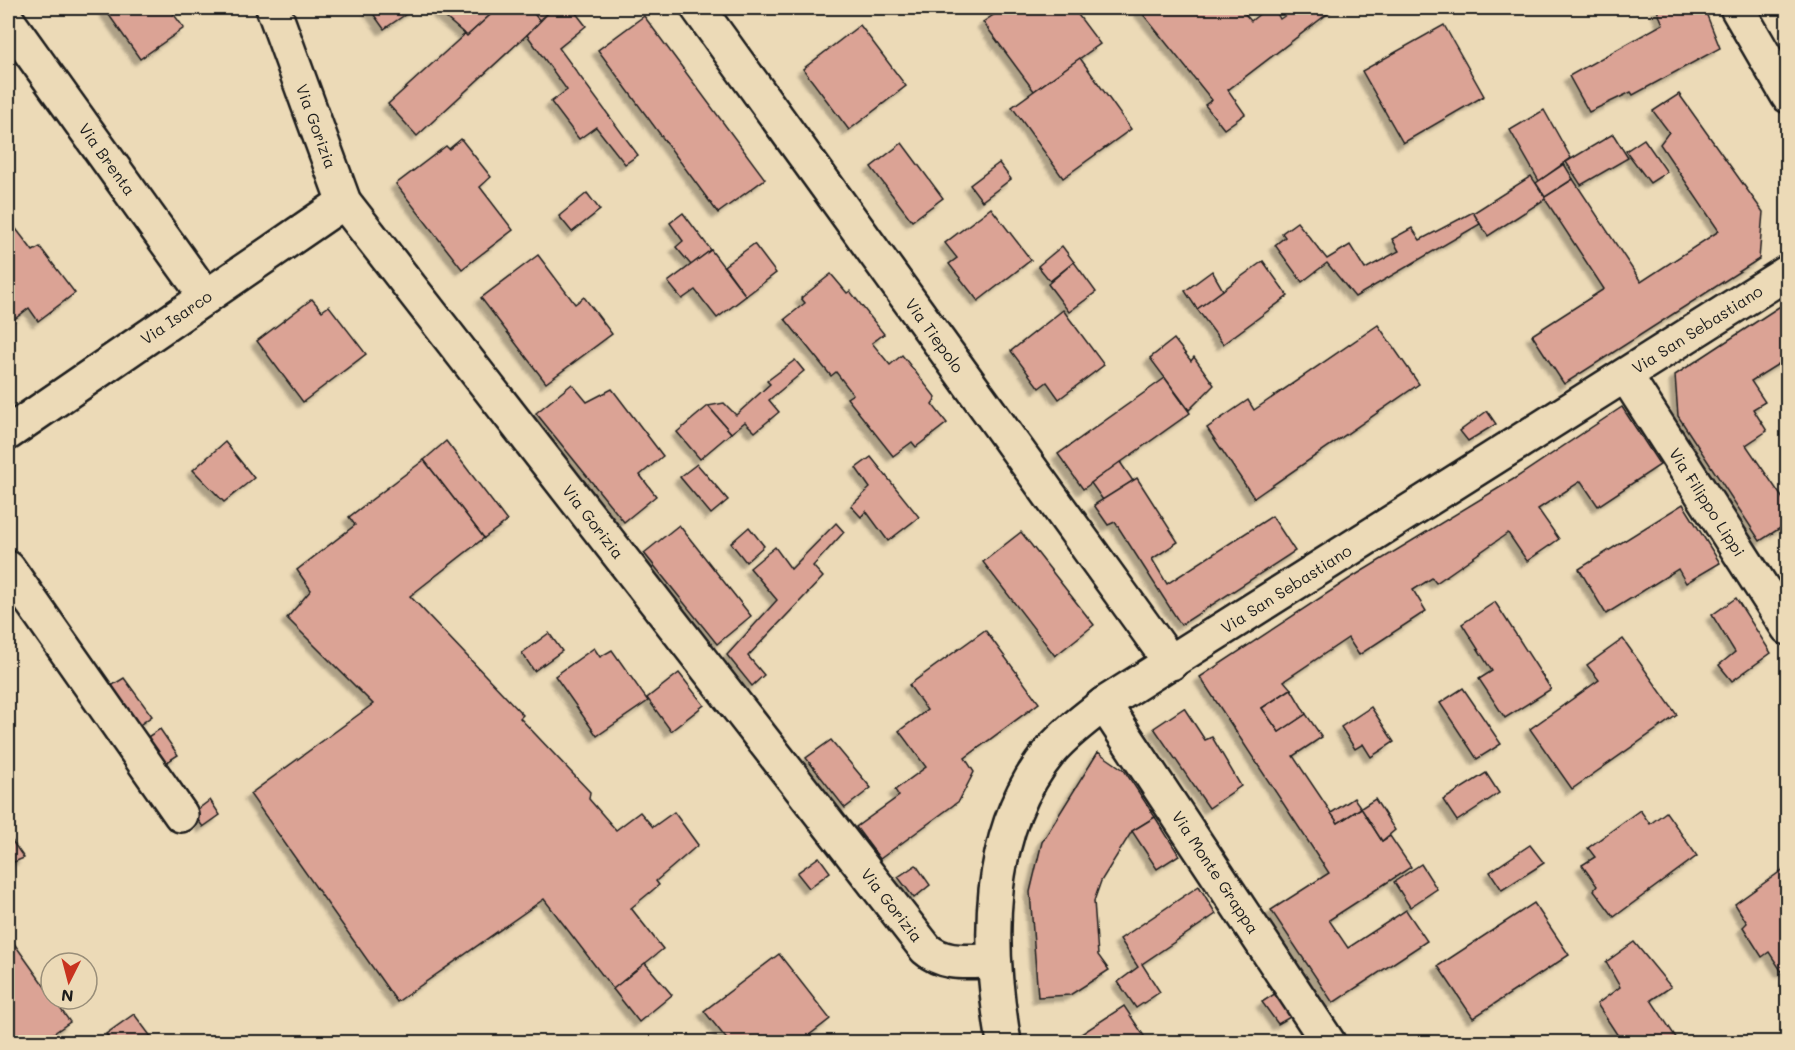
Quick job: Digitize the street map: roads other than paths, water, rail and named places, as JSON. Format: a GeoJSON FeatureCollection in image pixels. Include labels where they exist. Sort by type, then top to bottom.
{"type":"FeatureCollection","features":[{"type":"Feature","properties":{"kind":"street","name":"Via Gorizia"},"geometry":{"type":"LineString","coordinates":[[273,8],[344,202],[926,949],[935,957],[950,961],[994,961]]}},
{"type":"Feature","properties":{"kind":"street","name":"Via Tiepolo"},"geometry":{"type":"LineString","coordinates":[[698,8],[1171,663]]}},
{"type":"Feature","properties":{"kind":"street"},"geometry":{"type":"LineString","coordinates":[[1737,8],[1788,96]]}},
{"type":"Feature","properties":{"kind":"street","name":"Via Brenta"},"geometry":{"type":"LineString","coordinates":[[8,21],[206,297]]}},
{"type":"Feature","properties":{"kind":"street","name":"Via Isarco"},"geometry":{"type":"LineString","coordinates":[[8,434],[344,202]]}},
{"type":"Feature","properties":{"kind":"street","name":"Via San Sebastiano"},"geometry":{"type":"LineString","coordinates":[[1004,1042],[994,961],[993,915],[999,867],[1011,819],[1022,794],[1052,749],[1104,704],[1788,272]]}},
{"type":"Feature","properties":{"kind":"street","name":"Via Filippo Lippi"},"geometry":{"type":"LineString","coordinates":[[1626,376],[1788,628]]}},
{"type":"Feature","properties":{"kind":"street"},"geometry":{"type":"LineString","coordinates":[[8,568],[181,815]]}},
{"type":"Feature","properties":{"kind":"street","name":"Via Monte Grappa"},"geometry":{"type":"LineString","coordinates":[[1104,704],[1317,1039]]}}]}
